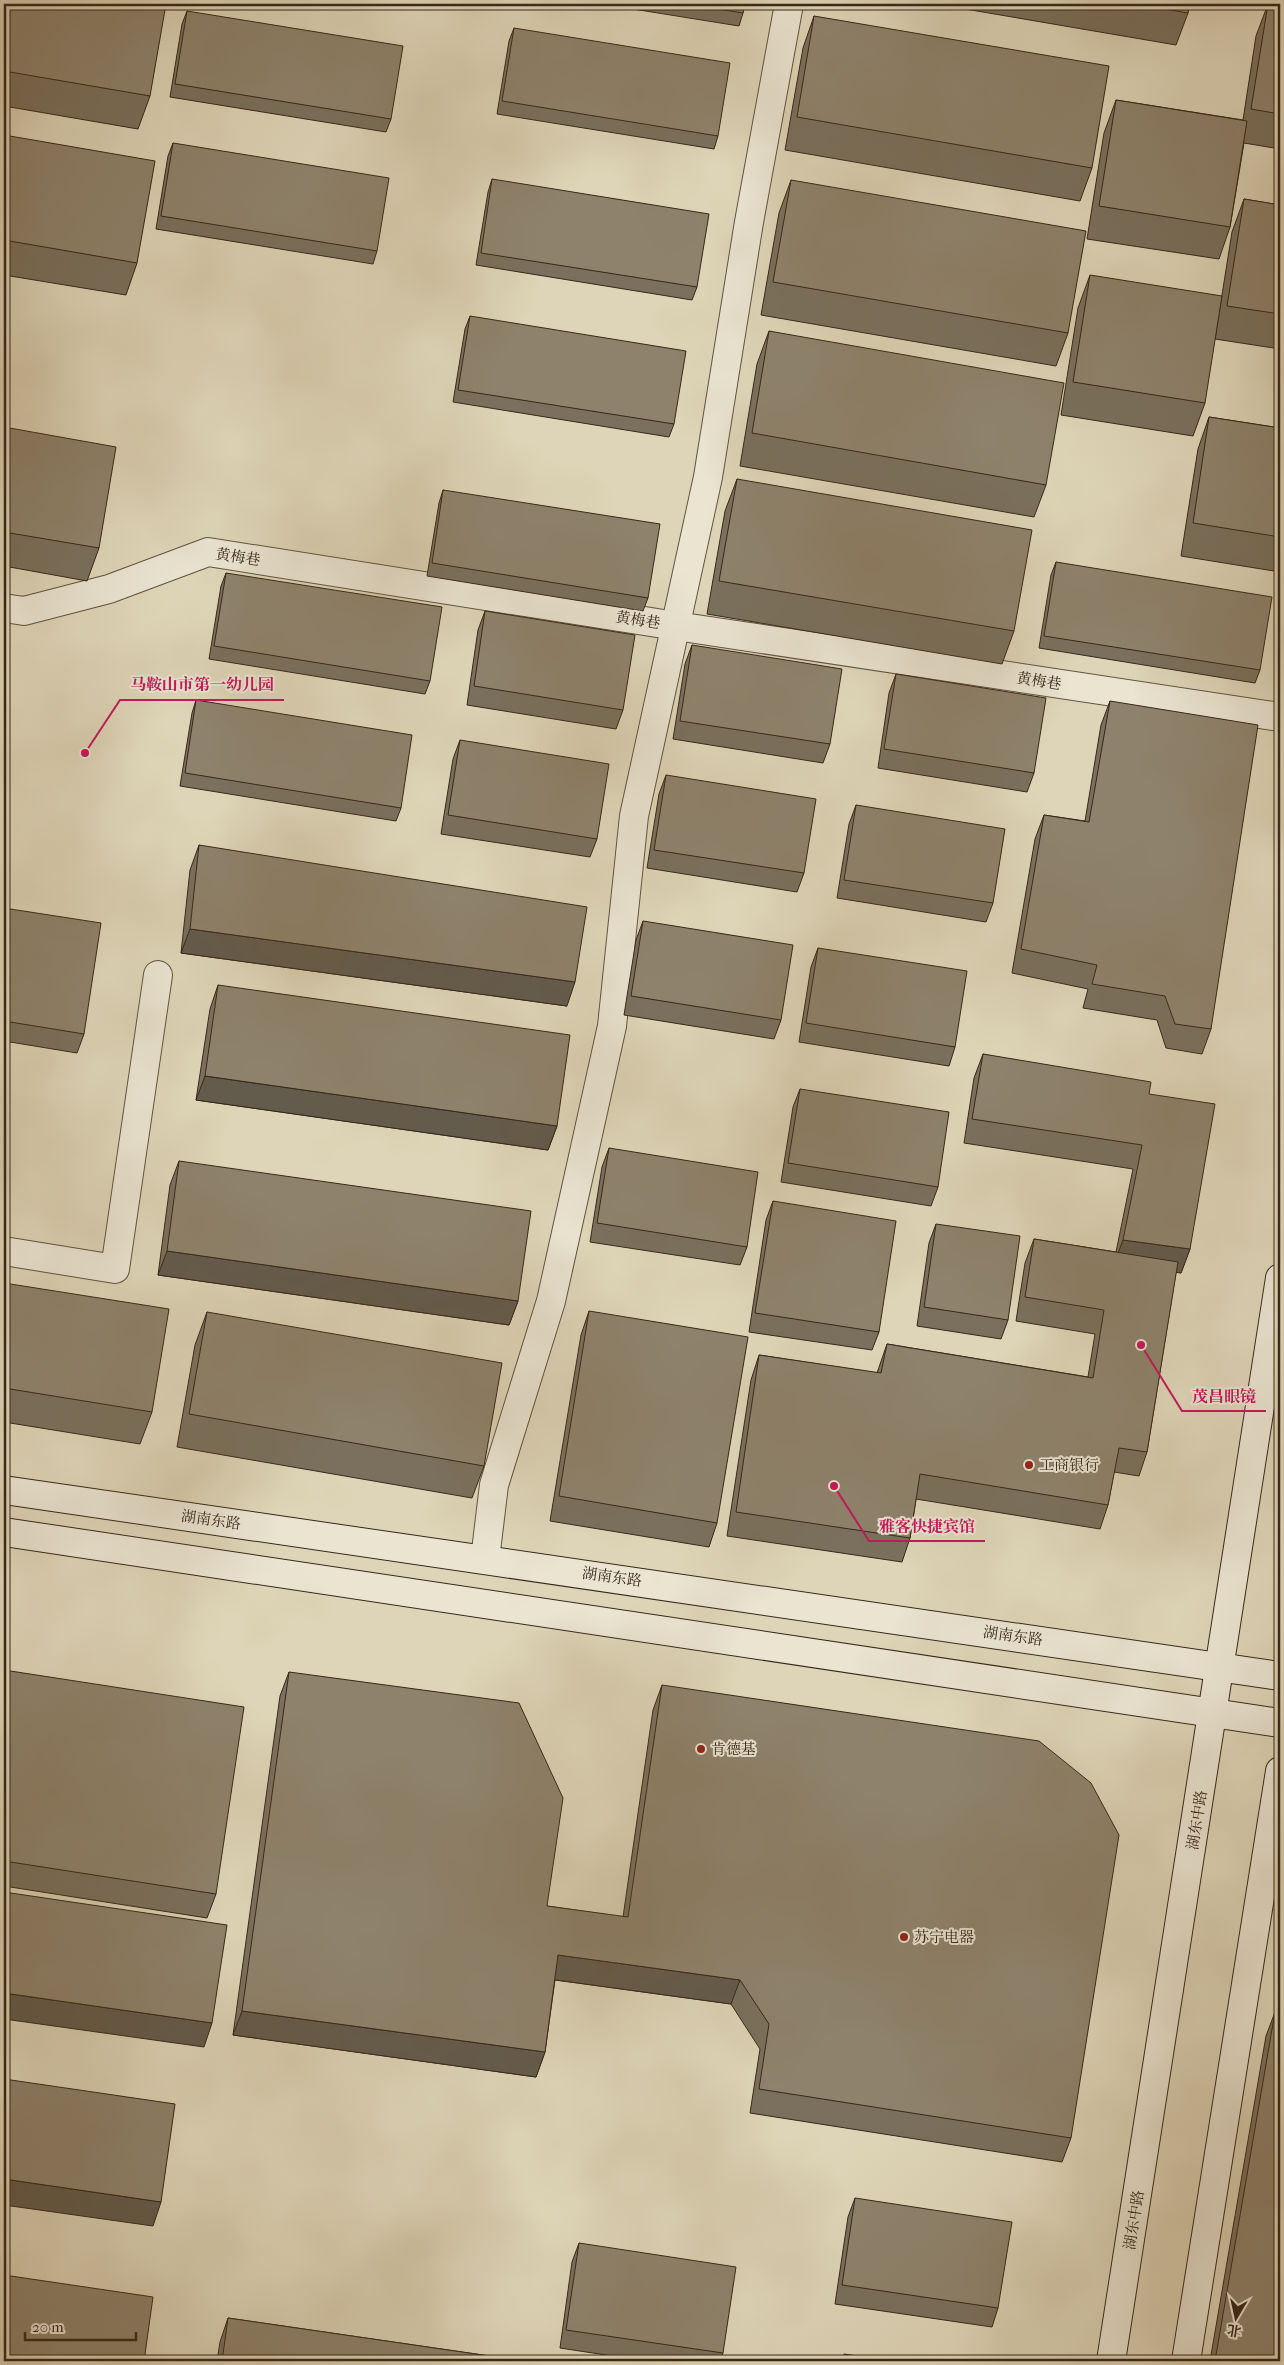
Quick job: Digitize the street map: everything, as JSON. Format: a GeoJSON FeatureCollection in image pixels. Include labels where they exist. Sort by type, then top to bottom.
{"type":"FeatureCollection","features":[{"type":"Feature","properties":{"kind":"main road"},"geometry":{"type":"LineString","coordinates":[[485,1559],[494,1485],[550,1301],[612,1026],[634,816],[708,477],[749,222],[790,4]]}},
{"type":"Feature","properties":{"kind":"main road","name":"黄梅巷"},"geometry":{"type":"LineString","coordinates":[[4,608],[24,611],[109,588],[208,552],[676,626],[1280,717]]}},
{"type":"Feature","properties":{"kind":"main road"},"geometry":{"type":"LineString","coordinates":[[4,1251],[115,1270],[158,975]]}},
{"type":"Feature","properties":{"kind":"main road","name":"湖东中路"},"geometry":{"type":"LineString","coordinates":[[1111,2361],[1221,1667],[1256,1420],[1280,1278]]}},
{"type":"Feature","properties":{"kind":"main road","name":"湖南东路"},"geometry":{"type":"LineString","coordinates":[[4,1490],[1280,1676]]}},
{"type":"Feature","properties":{"kind":"main road"},"geometry":{"type":"LineString","coordinates":[[4,1532],[1280,1723]]}},
{"type":"Feature","properties":{"kind":"main road"},"geometry":{"type":"LineString","coordinates":[[1186,2361],[1280,1771]]}},
{"type":"Feature","properties":{"kind":"building"},"geometry":{"type":"Polygon","coordinates":[[[4,4],[166,4],[150,96],[4,71],[4,4]]]}},
{"type":"Feature","properties":{"kind":"building"},"geometry":{"type":"Polygon","coordinates":[[[687,4],[745,4],[743,13],[687,4]]]}},
{"type":"Feature","properties":{"kind":"building"},"geometry":{"type":"Polygon","coordinates":[[[1136,4],[1189,4],[1188,13],[1136,4]]]}},
{"type":"Feature","properties":{"kind":"building"},"geometry":{"type":"Polygon","coordinates":[[[1268,4],[1280,5],[1280,114],[1251,109],[1268,4]]]}},
{"type":"Feature","properties":{"kind":"building"},"geometry":{"type":"Polygon","coordinates":[[[187,11],[403,46],[391,119],[175,84],[187,11]]]}},
{"type":"Feature","properties":{"kind":"building"},"geometry":{"type":"Polygon","coordinates":[[[814,16],[1109,66],[1092,168],[797,117],[814,16]]]}},
{"type":"Feature","properties":{"kind":"building"},"geometry":{"type":"Polygon","coordinates":[[[514,28],[730,63],[718,136],[502,101],[514,28]]]}},
{"type":"Feature","properties":{"kind":"building"},"geometry":{"type":"Polygon","coordinates":[[[1116,100],[1247,121],[1230,227],[1099,206],[1116,100]]]}},
{"type":"Feature","properties":{"kind":"building"},"geometry":{"type":"Polygon","coordinates":[[[4,135],[155,161],[137,263],[4,240],[4,135]]]}},
{"type":"Feature","properties":{"kind":"building"},"geometry":{"type":"Polygon","coordinates":[[[173,143],[389,178],[377,251],[161,216],[173,143]]]}},
{"type":"Feature","properties":{"kind":"building"},"geometry":{"type":"Polygon","coordinates":[[[492,179],[709,214],[697,287],[481,253],[492,179]]]}},
{"type":"Feature","properties":{"kind":"building"},"geometry":{"type":"Polygon","coordinates":[[[791,180],[1086,231],[1068,333],[773,282],[791,180]]]}},
{"type":"Feature","properties":{"kind":"building"},"geometry":{"type":"Polygon","coordinates":[[[1244,199],[1280,205],[1280,314],[1227,306],[1244,199]]]}},
{"type":"Feature","properties":{"kind":"building"},"geometry":{"type":"Polygon","coordinates":[[[1090,275],[1222,296],[1205,403],[1073,382],[1090,275]]]}},
{"type":"Feature","properties":{"kind":"building"},"geometry":{"type":"Polygon","coordinates":[[[470,316],[686,351],[674,424],[458,390],[470,316]]]}},
{"type":"Feature","properties":{"kind":"building"},"geometry":{"type":"Polygon","coordinates":[[[769,331],[1064,383],[1046,485],[752,433],[769,331]]]}},
{"type":"Feature","properties":{"kind":"building"},"geometry":{"type":"Polygon","coordinates":[[[1209,417],[1280,428],[1280,537],[1193,523],[1209,417]]]}},
{"type":"Feature","properties":{"kind":"building"},"geometry":{"type":"Polygon","coordinates":[[[4,427],[116,447],[99,548],[4,532],[4,427]]]}},
{"type":"Feature","properties":{"kind":"building"},"geometry":{"type":"Polygon","coordinates":[[[737,479],[1032,530],[1014,631],[719,581],[737,479]]]}},
{"type":"Feature","properties":{"kind":"building"},"geometry":{"type":"Polygon","coordinates":[[[443,490],[660,524],[648,598],[432,563],[443,490]]]}},
{"type":"Feature","properties":{"kind":"building"},"geometry":{"type":"Polygon","coordinates":[[[1056,562],[1272,597],[1260,670],[1044,636],[1056,562]]]}},
{"type":"Feature","properties":{"kind":"building"},"geometry":{"type":"Polygon","coordinates":[[[226,573],[442,607],[430,681],[214,646],[226,573]]]}},
{"type":"Feature","properties":{"kind":"building"},"geometry":{"type":"Polygon","coordinates":[[[485,611],[635,635],[623,710],[474,686],[485,611]]]}},
{"type":"Feature","properties":{"kind":"building"},"geometry":{"type":"Polygon","coordinates":[[[692,645],[842,669],[830,744],[680,721],[692,645]]]}},
{"type":"Feature","properties":{"kind":"building"},"geometry":{"type":"Polygon","coordinates":[[[896,674],[1046,698],[1034,773],[884,749],[896,674]]]}},
{"type":"Feature","properties":{"kind":"building"},"geometry":{"type":"Polygon","coordinates":[[[196,700],[412,735],[401,808],[185,773],[196,700]]]}},
{"type":"Feature","properties":{"kind":"building"},"geometry":{"type":"Polygon","coordinates":[[[1110,701],[1258,725],[1211,1029],[1175,1024],[1165,996],[1092,984],[1097,965],[1021,949],[1044,815],[1089,822],[1110,701]]]}},
{"type":"Feature","properties":{"kind":"building"},"geometry":{"type":"Polygon","coordinates":[[[460,740],[609,764],[597,839],[448,815],[460,740]]]}},
{"type":"Feature","properties":{"kind":"building"},"geometry":{"type":"Polygon","coordinates":[[[666,775],[816,799],[804,873],[654,850],[666,775]]]}},
{"type":"Feature","properties":{"kind":"building"},"geometry":{"type":"Polygon","coordinates":[[[856,805],[1005,829],[993,903],[844,880],[856,805]]]}},
{"type":"Feature","properties":{"kind":"building"},"geometry":{"type":"Polygon","coordinates":[[[199,845],[587,907],[575,982],[190,929],[199,845]]]}},
{"type":"Feature","properties":{"kind":"building"},"geometry":{"type":"Polygon","coordinates":[[[4,908],[101,923],[84,1034],[4,1021],[4,908]]]}},
{"type":"Feature","properties":{"kind":"building"},"geometry":{"type":"Polygon","coordinates":[[[643,921],[793,945],[781,1020],[631,996],[643,921]]]}},
{"type":"Feature","properties":{"kind":"building"},"geometry":{"type":"Polygon","coordinates":[[[818,948],[967,971],[955,1047],[806,1023],[818,948]]]}},
{"type":"Feature","properties":{"kind":"building"},"geometry":{"type":"Polygon","coordinates":[[[218,985],[570,1035],[557,1126],[205,1076],[218,985]]]}},
{"type":"Feature","properties":{"kind":"building"},"geometry":{"type":"Polygon","coordinates":[[[983,1054],[1151,1082],[1149,1094],[1215,1104],[1190,1249],[1123,1240],[1142,1145],[972,1119],[983,1054]]]}},
{"type":"Feature","properties":{"kind":"building"},"geometry":{"type":"Polygon","coordinates":[[[800,1089],[949,1112],[938,1187],[788,1163],[800,1089]]]}},
{"type":"Feature","properties":{"kind":"building"},"geometry":{"type":"Polygon","coordinates":[[[609,1148],[758,1172],[747,1247],[597,1223],[609,1148]]]}},
{"type":"Feature","properties":{"kind":"building"},"geometry":{"type":"Polygon","coordinates":[[[179,1161],[531,1211],[518,1301],[167,1251],[179,1161]]]}},
{"type":"Feature","properties":{"kind":"building"},"geometry":{"type":"Polygon","coordinates":[[[773,1201],[896,1221],[879,1332],[755,1313],[773,1201]]]}},
{"type":"Feature","properties":{"kind":"building"},"geometry":{"type":"Polygon","coordinates":[[[936,1224],[1020,1236],[1008,1320],[924,1307],[936,1224]]]}},
{"type":"Feature","properties":{"kind":"building"},"geometry":{"type":"Polygon","coordinates":[[[1034,1239],[1178,1262],[1147,1452],[1119,1448],[1108,1505],[920,1474],[910,1538],[736,1512],[759,1355],[881,1373],[887,1344],[1093,1378],[1104,1310],[1025,1297],[1034,1239]]]}},
{"type":"Feature","properties":{"kind":"building"},"geometry":{"type":"Polygon","coordinates":[[[4,1283],[169,1309],[152,1412],[4,1388],[4,1283]]]}},
{"type":"Feature","properties":{"kind":"building"},"geometry":{"type":"Polygon","coordinates":[[[589,1311],[748,1337],[717,1523],[559,1496],[589,1311]]]}},
{"type":"Feature","properties":{"kind":"building"},"geometry":{"type":"Polygon","coordinates":[[[207,1312],[502,1363],[484,1466],[189,1414],[207,1312]]]}},
{"type":"Feature","properties":{"kind":"building"},"geometry":{"type":"Polygon","coordinates":[[[4,1670],[244,1707],[216,1894],[4,1861],[4,1670]]]}},
{"type":"Feature","properties":{"kind":"building"},"geometry":{"type":"Polygon","coordinates":[[[289,1672],[519,1703],[563,1798],[547,1906],[628,1917],[662,1685],[1039,1741],[1091,1783],[1119,1835],[1071,2138],[759,2089],[769,2024],[740,1980],[558,1955],[545,2052],[242,2011],[289,1672]]]}},
{"type":"Feature","properties":{"kind":"building"},"geometry":{"type":"Polygon","coordinates":[[[4,1892],[227,1925],[212,2023],[4,1993],[4,1892]]]}},
{"type":"Feature","properties":{"kind":"building"},"geometry":{"type":"Polygon","coordinates":[[[1280,1999],[1280,2361],[1215,2361],[1275,2012],[1280,1999]]]}},
{"type":"Feature","properties":{"kind":"building"},"geometry":{"type":"Polygon","coordinates":[[[4,2079],[175,2104],[161,2202],[4,2179],[4,2079]]]}},
{"type":"Feature","properties":{"kind":"building"},"geometry":{"type":"Polygon","coordinates":[[[855,2198],[1012,2222],[998,2308],[842,2285],[855,2198]]]}},
{"type":"Feature","properties":{"kind":"building"},"geometry":{"type":"Polygon","coordinates":[[[579,2243],[736,2267],[723,2353],[566,2330],[579,2243]]]}},
{"type":"Feature","properties":{"kind":"building"},"geometry":{"type":"Polygon","coordinates":[[[4,2275],[153,2297],[144,2361],[4,2361],[4,2275]]]}},
{"type":"Feature","properties":{"kind":"building"},"geometry":{"type":"Polygon","coordinates":[[[228,2318],[524,2361],[222,2361],[228,2318]]]}},
{"type":"Feature","properties":{"kind":"building"},"geometry":{"type":"Polygon","coordinates":[[[844,2354],[892,2361],[843,2361],[844,2354]]]}},
{"type":"Feature","properties":{"kind":"place","name":"马鞍山市第一幼儿园"},"geometry":{"type":"Point","coordinates":[85,753]}},
{"type":"Feature","properties":{"kind":"place","name":"茂昌眼镜"},"geometry":{"type":"Point","coordinates":[1141,1345]}},
{"type":"Feature","properties":{"kind":"place","name":"工商银行"},"geometry":{"type":"Point","coordinates":[1029,1465]}},
{"type":"Feature","properties":{"kind":"place","name":"雅客快捷宾馆"},"geometry":{"type":"Point","coordinates":[834,1486]}},
{"type":"Feature","properties":{"kind":"place","name":"肯德基"},"geometry":{"type":"Point","coordinates":[701,1749]}},
{"type":"Feature","properties":{"kind":"place","name":"苏宁电器"},"geometry":{"type":"Point","coordinates":[904,1937]}}]}
